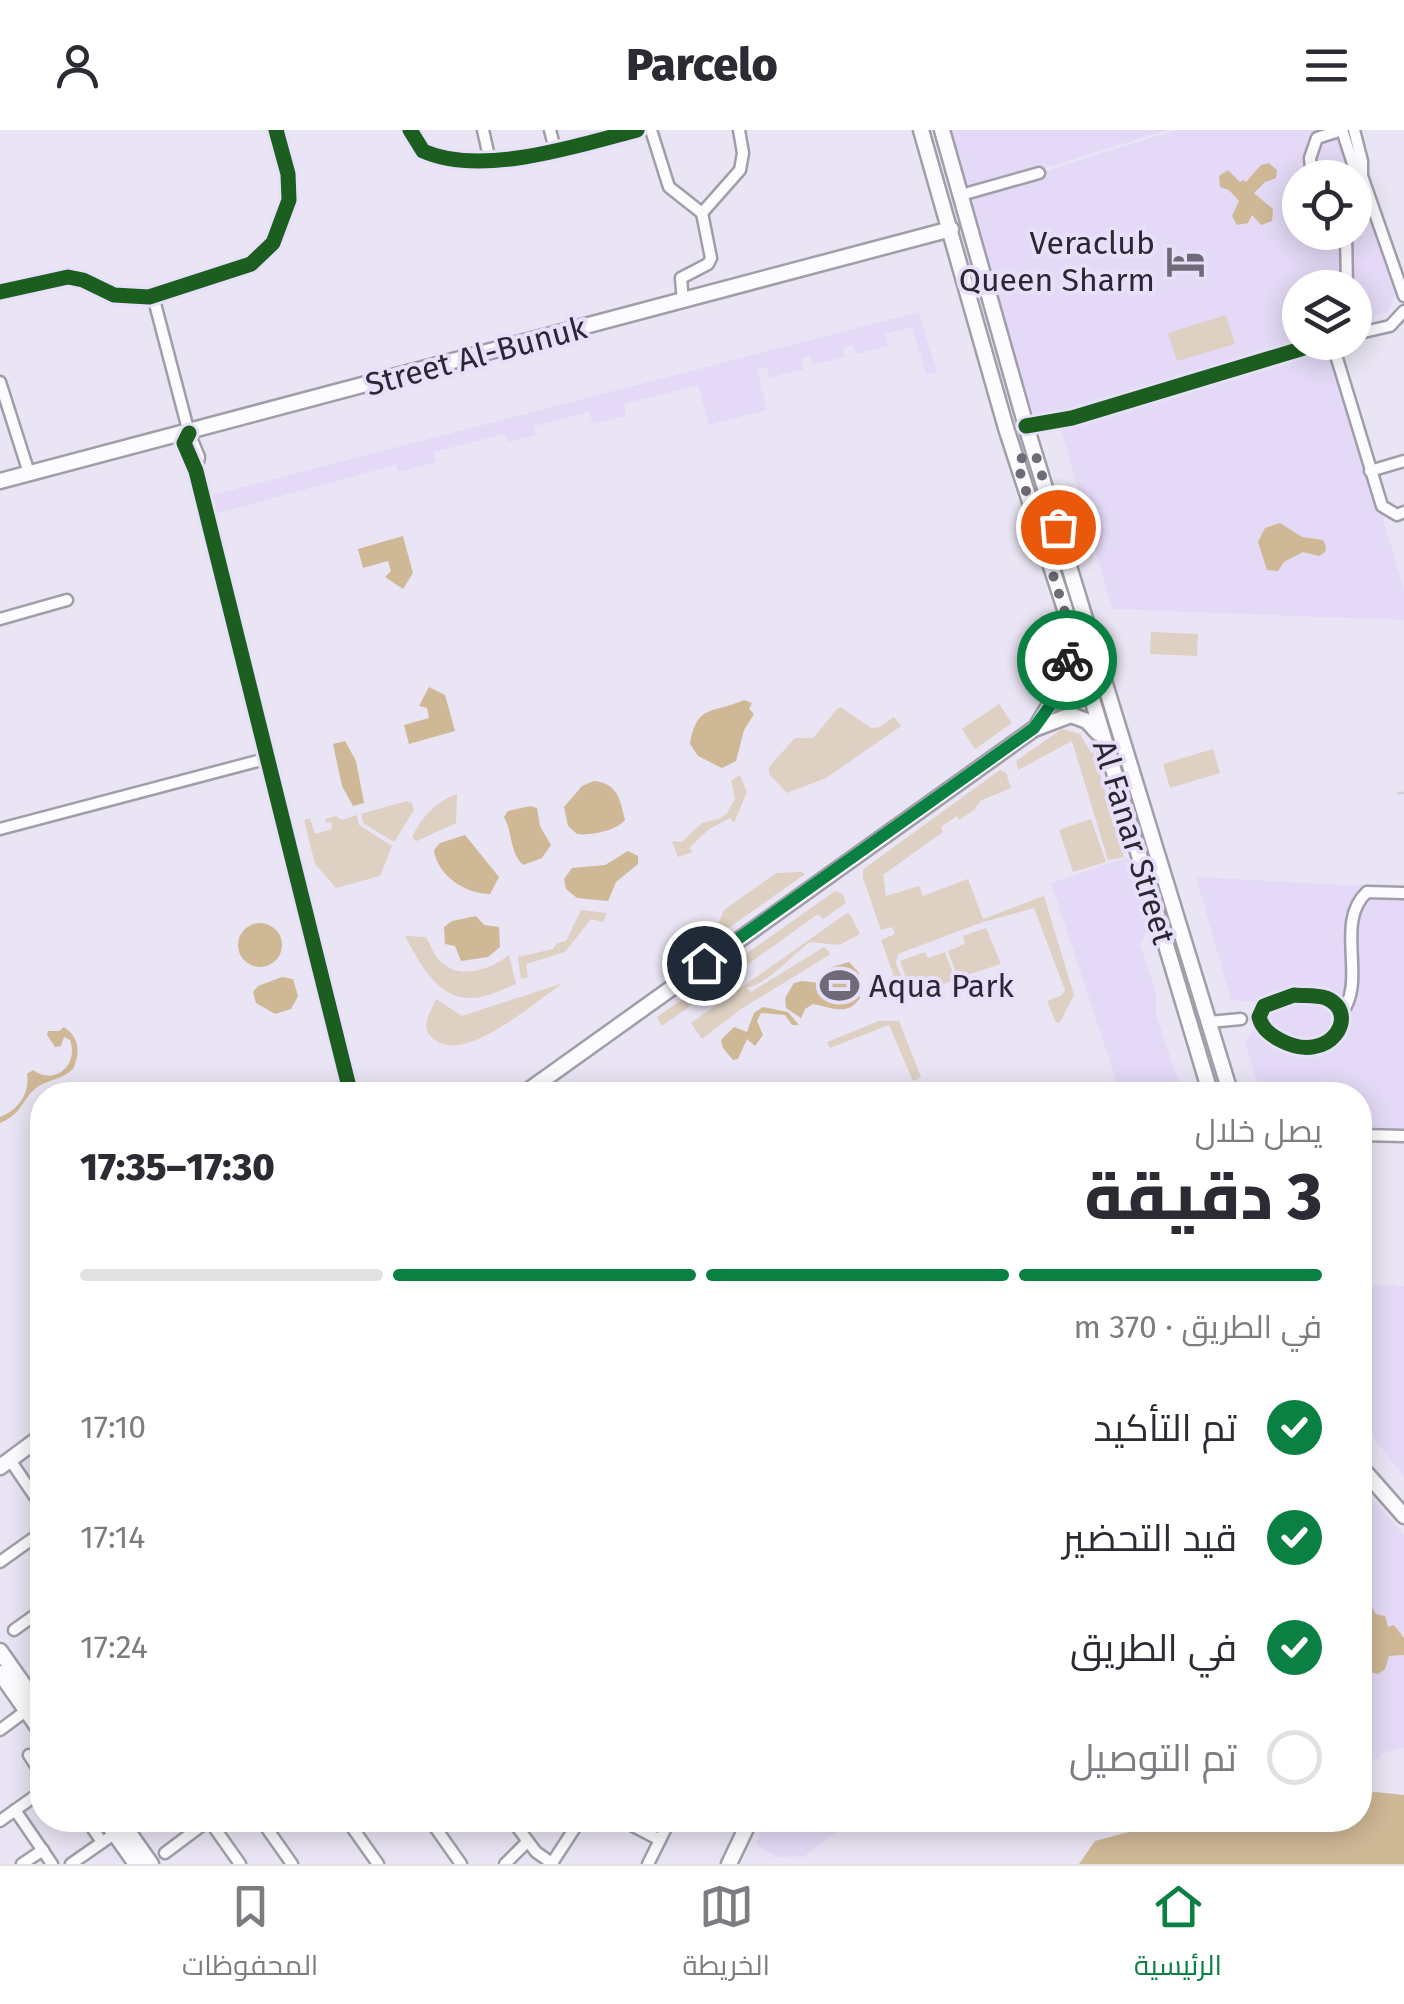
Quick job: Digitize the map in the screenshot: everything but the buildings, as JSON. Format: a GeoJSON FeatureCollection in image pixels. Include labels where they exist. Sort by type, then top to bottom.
{"type":"FeatureCollection","features":[{"type":"Feature","properties":{"kind":"main road","name":"Al Fanar Street"},"geometry":{"type":"LineString","coordinates":[[921,130],[1006,428],[1207,1082]]}},
{"type":"Feature","properties":{"kind":"main road","name":"Al Fanar Street"},"geometry":{"type":"LineString","coordinates":[[942,130],[1026,426],[1227,1082]]}},
{"type":"Feature","properties":{"kind":"main road","name":"Street Al-Bunuk"},"geometry":{"type":"LineString","coordinates":[[0,482],[952,229]]}},
{"type":"Feature","properties":{"kind":"main road"},"geometry":{"type":"LineString","coordinates":[[1006,428],[1026,426]]}},
{"type":"Feature","properties":{"kind":"main road"},"geometry":{"type":"LineString","coordinates":[[1017,463],[1025,455],[1036,456]]}},
{"type":"Feature","properties":{"kind":"main road"},"geometry":{"type":"LineString","coordinates":[[1034,728],[1062,685],[1070,628]]}},
{"type":"Feature","properties":{"kind":"main road"},"geometry":{"type":"LineString","coordinates":[[540,1082],[1034,728],[1064,716],[1076,716],[1092,725],[1104,743]]}},
{"type":"Feature","properties":{"kind":"main road"},"geometry":{"type":"LineString","coordinates":[[5,1464],[30,1445]]}},
{"type":"Feature","properties":{"kind":"main road"},"geometry":{"type":"LineString","coordinates":[[1372,1480],[1404,1516]]}},
{"type":"Feature","properties":{"kind":"main road"},"geometry":{"type":"LineString","coordinates":[[0,1651],[30,1702]]}},
{"type":"Feature","properties":{"kind":"main road"},"geometry":{"type":"LineString","coordinates":[[0,1673],[30,1706]]}},
{"type":"Feature","properties":{"kind":"main road"},"geometry":{"type":"LineString","coordinates":[[112,1832],[157,1859]]}},
{"type":"Feature","properties":{"kind":"main road"},"geometry":{"type":"LineString","coordinates":[[112,1832],[136,1864]]}},
{"type":"Feature","properties":{"kind":"main road"},"geometry":{"type":"LineString","coordinates":[[730,1864],[745,1832]]}},
{"type":"Feature","properties":{"kind":"street"},"geometry":{"type":"LineString","coordinates":[[0,292],[68,277],[114,295],[153,296],[245,268],[268,249],[287,208],[290,191],[276,130]]}},
{"type":"Feature","properties":{"kind":"street"},"geometry":{"type":"LineString","coordinates":[[410,130],[417,146],[430,154],[464,162],[555,149],[631,131]]}},
{"type":"Feature","properties":{"kind":"street"},"geometry":{"type":"LineString","coordinates":[[482,130],[490,161]]}},
{"type":"Feature","properties":{"kind":"street"},"geometry":{"type":"LineString","coordinates":[[550,130],[555,149]]}},
{"type":"Feature","properties":{"kind":"street"},"geometry":{"type":"LineString","coordinates":[[651,130],[668,188],[702,213],[711,258],[708,264],[681,278],[683,302]]}},
{"type":"Feature","properties":{"kind":"street"},"geometry":{"type":"LineString","coordinates":[[702,213],[740,170],[744,153],[739,130]]}},
{"type":"Feature","properties":{"kind":"street"},"geometry":{"type":"LineString","coordinates":[[1310,160],[1318,138],[1342,130],[1352,160]]}},
{"type":"Feature","properties":{"kind":"street"},"geometry":{"type":"LineString","coordinates":[[1354,130],[1362,160]]}},
{"type":"Feature","properties":{"kind":"street"},"geometry":{"type":"LineString","coordinates":[[961,194],[1039,173]]}},
{"type":"Feature","properties":{"kind":"street"},"geometry":{"type":"LineString","coordinates":[[1372,201],[1400,272],[1404,296]]}},
{"type":"Feature","properties":{"kind":"street"},"geometry":{"type":"LineString","coordinates":[[153,296],[188,432],[184,443],[196,471],[269,758],[345,1082]]}},
{"type":"Feature","properties":{"kind":"street"},"geometry":{"type":"LineString","coordinates":[[1372,330],[1390,326],[1404,311]]}},
{"type":"Feature","properties":{"kind":"street"},"geometry":{"type":"LineString","coordinates":[[1026,426],[1072,418],[1282,355]]}},
{"type":"Feature","properties":{"kind":"street"},"geometry":{"type":"LineString","coordinates":[[1337,360],[1382,506],[1396,515],[1404,512]]}},
{"type":"Feature","properties":{"kind":"street"},"geometry":{"type":"LineString","coordinates":[[0,382],[29,473]]}},
{"type":"Feature","properties":{"kind":"street"},"geometry":{"type":"LineString","coordinates":[[1370,471],[1404,461]]}},
{"type":"Feature","properties":{"kind":"street"},"geometry":{"type":"LineString","coordinates":[[0,619],[67,600]]}},
{"type":"Feature","properties":{"kind":"street"},"geometry":{"type":"LineString","coordinates":[[0,829],[269,758]]}},
{"type":"Feature","properties":{"kind":"street"},"geometry":{"type":"LineString","coordinates":[[1340,1015],[1350,996],[1354,907],[1367,892],[1404,892]]}},
{"type":"Feature","properties":{"kind":"street"},"geometry":{"type":"LineString","coordinates":[[1209,1022],[1251,1017],[1268,1002],[1294,996],[1325,998],[1333,1003],[1341,1023],[1334,1038],[1315,1048],[1277,1039],[1251,1017]]}},
{"type":"Feature","properties":{"kind":"street"},"geometry":{"type":"LineString","coordinates":[[1372,1135],[1404,1136]]}},
{"type":"Feature","properties":{"kind":"street"},"geometry":{"type":"LineString","coordinates":[[5,1464],[30,1494]]}},
{"type":"Feature","properties":{"kind":"street"},"geometry":{"type":"LineString","coordinates":[[0,1562],[30,1541]]}},
{"type":"Feature","properties":{"kind":"street"},"geometry":{"type":"LineString","coordinates":[[14,1630],[30,1619]]}},
{"type":"Feature","properties":{"kind":"street"},"geometry":{"type":"LineString","coordinates":[[0,1730],[30,1714]]}},
{"type":"Feature","properties":{"kind":"street"},"geometry":{"type":"LineString","coordinates":[[30,1798],[5,1814],[43,1850],[52,1864]]}},
{"type":"Feature","properties":{"kind":"street"},"geometry":{"type":"LineString","coordinates":[[71,1864],[112,1832]]}},
{"type":"Feature","properties":{"kind":"street"},"geometry":{"type":"LineString","coordinates":[[157,1859],[193,1832]]}},
{"type":"Feature","properties":{"kind":"street"},"geometry":{"type":"LineString","coordinates":[[217,1832],[240,1864]]}},
{"type":"Feature","properties":{"kind":"street"},"geometry":{"type":"LineString","coordinates":[[269,1832],[292,1864]]}},
{"type":"Feature","properties":{"kind":"street"},"geometry":{"type":"LineString","coordinates":[[355,1832],[378,1864]]}},
{"type":"Feature","properties":{"kind":"street"},"geometry":{"type":"LineString","coordinates":[[438,1832],[461,1864]]}},
{"type":"Feature","properties":{"kind":"street"},"geometry":{"type":"LineString","coordinates":[[520,1832],[553,1864],[573,1832]]}},
{"type":"Feature","properties":{"kind":"street"},"geometry":{"type":"LineString","coordinates":[[645,1832],[660,1840]]}},
{"type":"Feature","properties":{"kind":"street"},"geometry":{"type":"LineString","coordinates":[[648,1864],[664,1832]]}},
{"type":"Feature","properties":{"kind":"street"},"geometry":{"type":"LineString","coordinates":[[505,1864],[527,1842]]}},
{"type":"Feature","properties":{"kind":"street"},"geometry":{"type":"LineString","coordinates":[[22,1864],[43,1850]]}},
{"type":"Feature","properties":{"kind":"shaded area"},"geometry":{"type":"Polygon","coordinates":[[[949,130],[1168,130],[968,192],[949,130]]]}},
{"type":"Feature","properties":{"kind":"shaded area","name":"Veraclub Queen Sharm"},"geometry":{"type":"Polygon","coordinates":[[[1175,130],[1337,130],[1348,160],[1282,160],[1282,250],[1372,250],[1372,227],[1396,293],[1388,312],[1372,317],[1372,270],[1282,270],[1282,345],[1035,420],[966,196],[1175,130]]]}},
{"type":"Feature","properties":{"kind":"shaded area"},"geometry":{"type":"Polygon","coordinates":[[[1269,163],[1277,170],[1276,178],[1254,193],[1273,209],[1272,221],[1261,225],[1252,215],[1248,223],[1237,225],[1232,216],[1239,201],[1220,187],[1219,176],[1228,170],[1240,182],[1246,182],[1261,165],[1269,163]]]}},
{"type":"Feature","properties":{"kind":"shaded area"},"geometry":{"type":"Polygon","coordinates":[[[919,312],[937,372],[926,375],[912,327],[885,334],[888,346],[856,354],[853,345],[843,348],[845,357],[813,365],[810,356],[802,358],[804,369],[770,378],[767,367],[757,369],[767,410],[709,425],[698,385],[624,404],[626,416],[593,424],[589,412],[534,426],[536,435],[508,442],[505,434],[434,452],[436,462],[399,472],[396,465],[218,513],[212,495],[919,312]]]}},
{"type":"Feature","properties":{"kind":"shaded area"},"geometry":{"type":"Polygon","coordinates":[[[1226,315],[1235,344],[1177,361],[1168,333],[1226,315]]]}},
{"type":"Feature","properties":{"kind":"shaded area"},"geometry":{"type":"Polygon","coordinates":[[[1296,360],[1337,360],[1404,590],[1404,620],[1112,609],[1061,429],[1296,360]]]}},
{"type":"Feature","properties":{"kind":"shaded area"},"geometry":{"type":"Polygon","coordinates":[[[1280,523],[1302,537],[1323,540],[1325,552],[1319,556],[1303,552],[1284,562],[1278,571],[1267,570],[1258,542],[1265,528],[1280,523]]]}},
{"type":"Feature","properties":{"kind":"shaded area"},"geometry":{"type":"Polygon","coordinates":[[[403,536],[413,573],[403,589],[385,577],[391,571],[388,561],[363,568],[358,549],[403,536]]]}},
{"type":"Feature","properties":{"kind":"shaded area"},"geometry":{"type":"Polygon","coordinates":[[[1151,632],[1198,634],[1197,656],[1150,654],[1151,632]]]}},
{"type":"Feature","properties":{"kind":"shaded area"},"geometry":{"type":"Polygon","coordinates":[[[429,687],[445,695],[455,731],[409,744],[404,725],[429,718],[427,708],[419,706],[429,687]]]}},
{"type":"Feature","properties":{"kind":"shaded area"},"geometry":{"type":"Polygon","coordinates":[[[744,700],[752,703],[749,709],[754,714],[744,730],[736,761],[722,768],[698,756],[690,744],[697,722],[708,712],[744,700]]]}},
{"type":"Feature","properties":{"kind":"shaded area"},"geometry":{"type":"Polygon","coordinates":[[[999,704],[1012,723],[975,749],[962,729],[999,704]]]}},
{"type":"Feature","properties":{"kind":"shaded area"},"geometry":{"type":"Polygon","coordinates":[[[838,708],[871,728],[894,717],[901,726],[826,778],[787,793],[769,774],[769,767],[795,738],[813,738],[838,708]]]}},
{"type":"Feature","properties":{"kind":"shaded area"},"geometry":{"type":"Polygon","coordinates":[[[1062,729],[1080,734],[1094,753],[1124,857],[1108,860],[1072,741],[1018,770],[1016,761],[1062,729]]]}},
{"type":"Feature","properties":{"kind":"shaded area"},"geometry":{"type":"Polygon","coordinates":[[[345,741],[356,761],[364,803],[353,806],[342,786],[333,744],[345,741]]]}},
{"type":"Feature","properties":{"kind":"shaded area"},"geometry":{"type":"Polygon","coordinates":[[[1213,749],[1220,773],[1170,788],[1163,764],[1213,749]]]}},
{"type":"Feature","properties":{"kind":"shaded area"},"geometry":{"type":"Polygon","coordinates":[[[1000,770],[1006,773],[1011,788],[980,801],[959,820],[957,816],[941,827],[943,832],[883,875],[886,896],[919,886],[923,896],[968,879],[983,919],[1044,896],[1074,995],[1056,1023],[1047,1001],[1065,990],[1034,908],[983,922],[898,954],[896,963],[907,991],[900,993],[881,940],[895,934],[892,927],[881,930],[863,878],[863,870],[869,865],[1000,770]]]}},
{"type":"Feature","properties":{"kind":"shaded area"},"geometry":{"type":"Polygon","coordinates":[[[740,775],[747,792],[734,823],[730,818],[708,830],[689,848],[693,852],[678,857],[672,841],[682,842],[702,823],[727,813],[735,798],[731,781],[740,775]]]}},
{"type":"Feature","properties":{"kind":"shaded area"},"geometry":{"type":"Polygon","coordinates":[[[594,781],[613,789],[625,820],[604,831],[577,834],[568,826],[564,807],[582,786],[594,781]]]}},
{"type":"Feature","properties":{"kind":"shaded area"},"geometry":{"type":"Polygon","coordinates":[[[457,794],[456,823],[417,841],[412,838],[430,812],[457,794]]]}},
{"type":"Feature","properties":{"kind":"shaded area"},"geometry":{"type":"Polygon","coordinates":[[[407,801],[414,810],[394,842],[363,823],[361,814],[407,801]]]}},
{"type":"Feature","properties":{"kind":"shaded area"},"geometry":{"type":"Polygon","coordinates":[[[537,808],[540,826],[551,845],[542,858],[523,865],[515,854],[504,817],[508,811],[537,808]]]}},
{"type":"Feature","properties":{"kind":"shaded area"},"geometry":{"type":"Polygon","coordinates":[[[357,815],[359,825],[392,846],[380,876],[336,888],[315,864],[304,820],[310,818],[315,834],[332,829],[331,822],[326,823],[325,819],[336,816],[342,820],[357,815]]]}},
{"type":"Feature","properties":{"kind":"shaded area"},"geometry":{"type":"Polygon","coordinates":[[[1091,819],[1106,862],[1073,872],[1059,830],[1091,819]]]}},
{"type":"Feature","properties":{"kind":"shaded area"},"geometry":{"type":"Polygon","coordinates":[[[465,835],[499,877],[490,894],[471,891],[454,881],[436,859],[434,850],[440,843],[465,835]]]}},
{"type":"Feature","properties":{"kind":"shaded area"},"geometry":{"type":"Polygon","coordinates":[[[628,851],[638,856],[638,864],[616,882],[608,901],[577,898],[566,889],[564,879],[572,868],[605,865],[628,851]]]}},
{"type":"Feature","properties":{"kind":"shaded area"},"geometry":{"type":"Polygon","coordinates":[[[1128,857],[1149,928],[1140,944],[1156,991],[1156,1014],[1179,1082],[1117,1082],[1051,883],[1128,857]]]}},
{"type":"Feature","properties":{"kind":"shaded area"},"geometry":{"type":"Polygon","coordinates":[[[776,873],[805,874],[714,935],[724,910],[776,873]]]}},
{"type":"Feature","properties":{"kind":"shaded area"},"geometry":{"type":"Polygon","coordinates":[[[1196,877],[1404,888],[1404,1133],[1372,1132],[1372,1082],[1257,1082],[1245,1043],[1253,1030],[1254,1002],[1231,1000],[1196,877]]]}},
{"type":"Feature","properties":{"kind":"shaded area"},"geometry":{"type":"Polygon","coordinates":[[[835,891],[842,893],[846,903],[823,919],[818,914],[662,1026],[657,1017],[835,891]]]}},
{"type":"Feature","properties":{"kind":"shaded area"},"geometry":{"type":"Polygon","coordinates":[[[581,910],[607,913],[603,922],[591,919],[565,952],[526,964],[528,977],[521,979],[518,957],[553,949],[557,943],[566,941],[581,910]]]}},
{"type":"Feature","properties":{"kind":"shaded area"},"geometry":{"type":"Polygon","coordinates":[[[847,913],[860,934],[839,945],[810,942],[772,975],[747,988],[751,992],[824,947],[831,954],[741,1009],[702,1039],[691,1023],[847,913]]]}},
{"type":"Feature","properties":{"kind":"shaded area"},"geometry":{"type":"Polygon","coordinates":[[[476,916],[484,925],[499,927],[500,947],[488,957],[461,961],[455,946],[445,944],[444,927],[452,921],[476,916]]]}},
{"type":"Feature","properties":{"kind":"shaded area"},"geometry":{"type":"Polygon","coordinates":[[[260,923],[275,930],[282,945],[275,960],[260,967],[245,960],[238,945],[245,930],[260,923]]]}},
{"type":"Feature","properties":{"kind":"shaded area"},"geometry":{"type":"Polygon","coordinates":[[[986,928],[1001,964],[958,978],[948,951],[965,944],[963,936],[986,928]]]}},
{"type":"Feature","properties":{"kind":"shaded area"},"geometry":{"type":"Polygon","coordinates":[[[405,936],[426,937],[439,960],[464,972],[484,969],[509,955],[516,984],[477,998],[459,997],[430,977],[405,936]]]}},
{"type":"Feature","properties":{"kind":"shaded area"},"geometry":{"type":"Polygon","coordinates":[[[925,952],[928,958],[945,952],[955,979],[913,998],[900,961],[925,952]]]}},
{"type":"Feature","properties":{"kind":"shaded area","name":"Aqua Park"},"geometry":{"type":"Polygon","coordinates":[[[849,962],[859,973],[860,998],[855,1004],[838,1009],[813,1004],[801,1018],[786,1008],[785,998],[794,983],[820,983],[832,967],[849,962]]]}},
{"type":"Feature","properties":{"kind":"shaded area"},"geometry":{"type":"Polygon","coordinates":[[[282,977],[293,979],[298,996],[291,1009],[275,1014],[256,1003],[253,992],[258,986],[282,977]]]}},
{"type":"Feature","properties":{"kind":"shaded area"},"geometry":{"type":"Polygon","coordinates":[[[563,983],[501,1027],[464,1044],[448,1045],[435,1040],[427,1031],[436,999],[462,1016],[563,983]]]}},
{"type":"Feature","properties":{"kind":"shaded area","name":"Aqua Park"},"geometry":{"type":"Polygon","coordinates":[[[763,1007],[788,1012],[799,1025],[792,1025],[785,1015],[761,1013],[757,1021],[763,1035],[755,1046],[747,1039],[738,1059],[733,1060],[721,1040],[734,1027],[747,1032],[754,1013],[763,1007]]]}},
{"type":"Feature","properties":{"kind":"shaded area"},"geometry":{"type":"Polygon","coordinates":[[[879,1021],[899,1021],[921,1077],[913,1081],[889,1025],[830,1048],[827,1042],[879,1021]]]}},
{"type":"Feature","properties":{"kind":"shaded area"},"geometry":{"type":"Polygon","coordinates":[[[64,1027],[77,1045],[73,1069],[47,1082],[30,1082],[30,1095],[0,1123],[0,1117],[21,1100],[27,1088],[27,1074],[33,1070],[49,1076],[68,1065],[70,1040],[64,1037],[61,1046],[55,1047],[47,1035],[48,1031],[64,1027]]]}},
{"type":"Feature","properties":{"kind":"shaded area"},"geometry":{"type":"Polygon","coordinates":[[[1372,1285],[1404,1286],[1404,1477],[1372,1436],[1372,1285]]]}},
{"type":"Feature","properties":{"kind":"shaded area"},"geometry":{"type":"Polygon","coordinates":[[[1372,1499],[1404,1535],[1404,1748],[1381,1753],[1380,1758],[1372,1760],[1372,1499]]]}},
{"type":"Feature","properties":{"kind":"shaded area"},"geometry":{"type":"Polygon","coordinates":[[[1372,1608],[1376,1614],[1385,1616],[1388,1627],[1394,1625],[1404,1638],[1404,1655],[1389,1656],[1385,1669],[1372,1673],[1372,1608]]]}},
{"type":"Feature","properties":{"kind":"shaded area"},"geometry":{"type":"Polygon","coordinates":[[[1372,1793],[1404,1795],[1404,1864],[1079,1864],[1095,1841],[1129,1832],[1372,1832],[1372,1793]]]}},
{"type":"Feature","properties":{"kind":"shaded area"},"geometry":{"type":"Polygon","coordinates":[[[761,1832],[840,1832],[805,1856],[777,1857],[756,1844],[761,1832]]]}},
{"type":"Feature","properties":{"kind":"railway"},"geometry":{"type":"LineString","coordinates":[[1398,793],[1404,793]]}},
{"type":"Feature","properties":{"kind":"cycle path"},"geometry":{"type":"LineString","coordinates":[[0,292],[68,277],[114,295],[149,297],[251,264],[273,243],[289,200],[288,174],[276,130]]}},
{"type":"Feature","properties":{"kind":"cycle path"},"geometry":{"type":"LineString","coordinates":[[410,130],[423,151],[472,161],[529,156],[637,130]]}},
{"type":"Feature","properties":{"kind":"cycle path"},"geometry":{"type":"LineString","coordinates":[[1026,426],[1072,418],[1282,355]]}},
{"type":"Feature","properties":{"kind":"cycle path"},"geometry":{"type":"LineString","coordinates":[[189,433],[184,443],[196,471],[348,1082]]}},
{"type":"Feature","properties":{"kind":"cycle path"},"geometry":{"type":"LineString","coordinates":[[1294,995],[1322,997],[1336,1005],[1340,1025],[1326,1043],[1298,1047],[1264,1028],[1259,1017],[1264,1006],[1294,995]]}},
{"type":"Feature","properties":{"kind":"way so far"},"geometry":{"type":"LineString","coordinates":[[1058,527],[1036,456],[1025,455],[1017,463],[1070,628],[1067,660]]}},
{"type":"Feature","properties":{"kind":"place","name":"Veraclub Queen Sharm"},"geometry":{"type":"Point","coordinates":[1185,261]}},
{"type":"Feature","properties":{"kind":"place","name":"Aqua Park"},"geometry":{"type":"Point","coordinates":[839,986]}},
{"type":"Feature","properties":{"kind":"route"},"geometry":{"type":"LineString","coordinates":[[704,963],[1034,728],[1059,693],[1067,660]]}}]}
